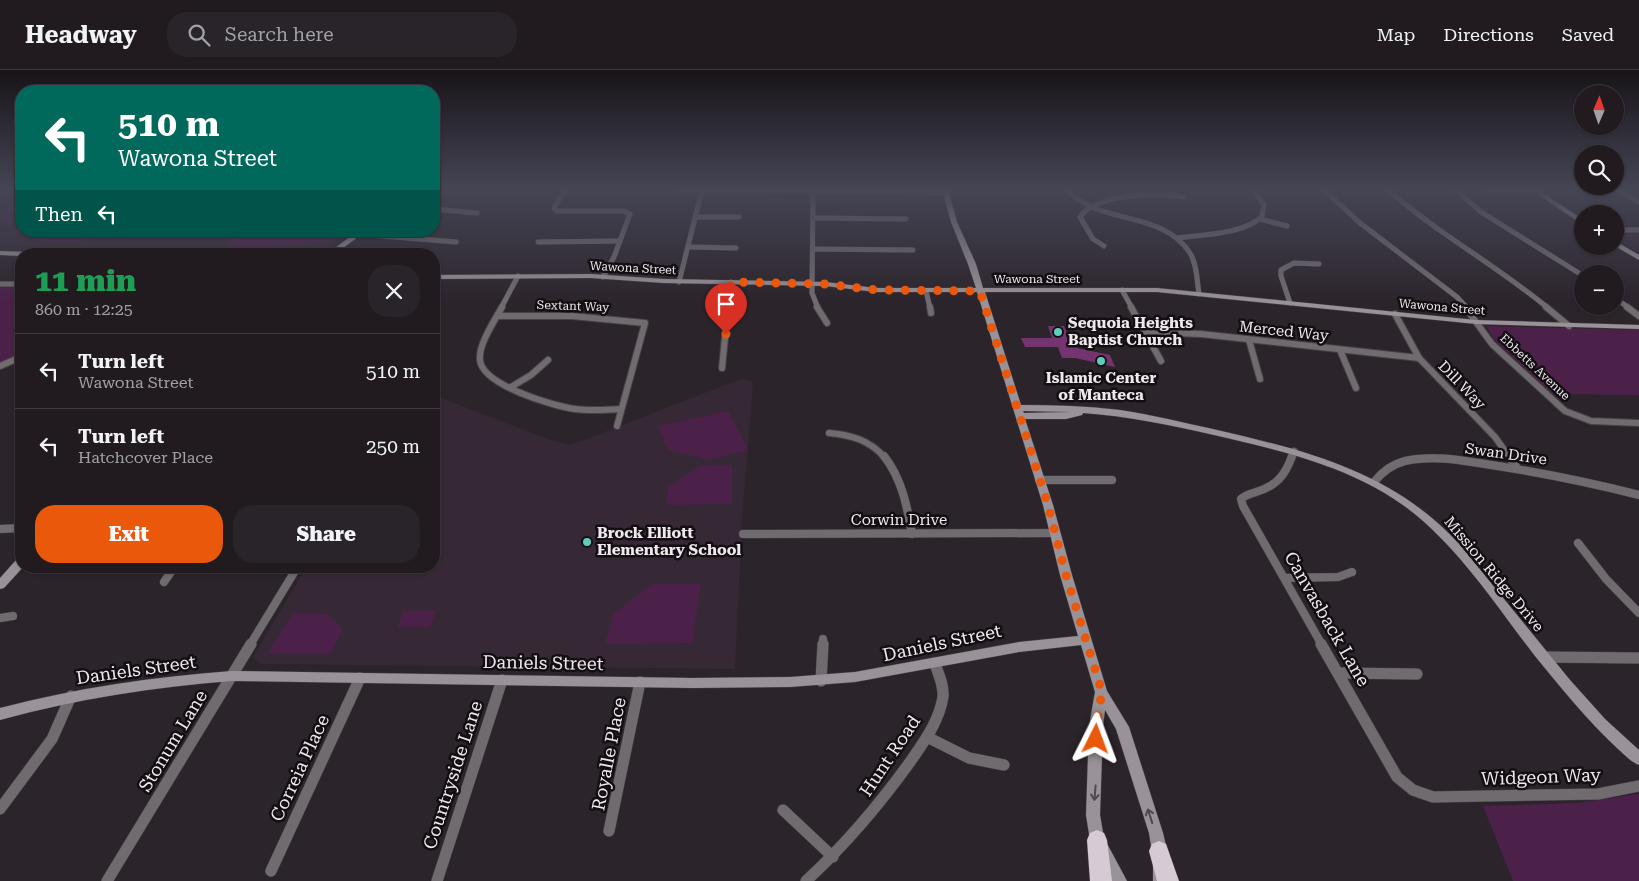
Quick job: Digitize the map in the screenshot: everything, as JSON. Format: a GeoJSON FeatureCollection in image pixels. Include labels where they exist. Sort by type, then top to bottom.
{"type":"FeatureCollection","features":[{"type":"Feature","properties":{"kind":"highway"},"geometry":{"type":"LineString","coordinates":[[1097,840],[1101,881]]}},
{"type":"Feature","properties":{"kind":"highway"},"geometry":{"type":"LineString","coordinates":[[1160,851],[1168,881]]}},
{"type":"Feature","properties":{"kind":"street"},"geometry":{"type":"LineString","coordinates":[[603,277],[625,227]]}},
{"type":"Feature","properties":{"kind":"street"},"geometry":{"type":"LineString","coordinates":[[679,282],[694,227]]}},
{"type":"Feature","properties":{"kind":"street"},"geometry":{"type":"LineString","coordinates":[[813,227],[811,284],[816,306],[827,323]]}},
{"type":"Feature","properties":{"kind":"street"},"geometry":{"type":"LineString","coordinates":[[956,227],[972,264],[1019,412],[1056,533],[1085,640],[1102,692],[1122,728],[1160,851],[1162,881]]}},
{"type":"Feature","properties":{"kind":"street"},"geometry":{"type":"LineString","coordinates":[[1086,227],[1093,239],[1104,246]]}},
{"type":"Feature","properties":{"kind":"street"},"geometry":{"type":"LineString","coordinates":[[1154,227],[1177,238],[1190,254],[1199,294]]}},
{"type":"Feature","properties":{"kind":"street"},"geometry":{"type":"LineString","coordinates":[[1177,238],[1243,227]]}},
{"type":"Feature","properties":{"kind":"street","name":"Ebbetts Avenue"},"geometry":{"type":"LineString","coordinates":[[1365,227],[1457,297],[1492,344],[1565,411],[1579,419],[1598,422],[1639,423]]}},
{"type":"Feature","properties":{"kind":"street"},"geometry":{"type":"LineString","coordinates":[[1435,227],[1515,281],[1569,326]]}},
{"type":"Feature","properties":{"kind":"street"},"geometry":{"type":"LineString","coordinates":[[1504,227],[1574,271]]}},
{"type":"Feature","properties":{"kind":"street"},"geometry":{"type":"LineString","coordinates":[[1624,230],[1639,230]]}},
{"type":"Feature","properties":{"kind":"street"},"geometry":{"type":"LineString","coordinates":[[339,248],[354,237]]}},
{"type":"Feature","properties":{"kind":"street"},"geometry":{"type":"LineString","coordinates":[[403,237],[456,242]]}},
{"type":"Feature","properties":{"kind":"street"},"geometry":{"type":"LineString","coordinates":[[538,242],[620,241]]}},
{"type":"Feature","properties":{"kind":"street"},"geometry":{"type":"LineString","coordinates":[[689,247],[736,248]]}},
{"type":"Feature","properties":{"kind":"street"},"geometry":{"type":"LineString","coordinates":[[1624,248],[1639,258]]}},
{"type":"Feature","properties":{"kind":"street"},"geometry":{"type":"LineString","coordinates":[[813,249],[913,250]]}},
{"type":"Feature","properties":{"kind":"street"},"geometry":{"type":"LineString","coordinates":[[0,253],[15,253]]}},
{"type":"Feature","properties":{"kind":"street"},"geometry":{"type":"LineString","coordinates":[[1290,303],[1281,276],[1281,270],[1290,264],[1298,262],[1319,264]]}},
{"type":"Feature","properties":{"kind":"street"},"geometry":{"type":"LineString","coordinates":[[518,276],[480,350],[480,363],[484,371],[495,380],[535,399],[560,407],[586,410],[621,410],[617,426]]}},
{"type":"Feature","properties":{"kind":"street","name":"Wawona Street"},"geometry":{"type":"LineString","coordinates":[[440,277],[603,277],[679,282],[811,284],[876,290],[926,291],[1122,290],[1199,294],[1476,322],[1639,327]]}},
{"type":"Feature","properties":{"kind":"street"},"geometry":{"type":"LineString","coordinates":[[722,368],[731,282]]}},
{"type":"Feature","properties":{"kind":"street"},"geometry":{"type":"LineString","coordinates":[[0,284],[15,284]]}},
{"type":"Feature","properties":{"kind":"street"},"geometry":{"type":"LineString","coordinates":[[1122,290],[1161,361]]}},
{"type":"Feature","properties":{"kind":"street"},"geometry":{"type":"LineString","coordinates":[[926,291],[931,313]]}},
{"type":"Feature","properties":{"kind":"street"},"geometry":{"type":"LineString","coordinates":[[1624,305],[1639,316]]}},
{"type":"Feature","properties":{"kind":"street","name":"Dill Way"},"geometry":{"type":"LineString","coordinates":[[1395,314],[1419,358],[1495,437],[1517,468]]}},
{"type":"Feature","properties":{"kind":"street","name":"Sextant Way"},"geometry":{"type":"LineString","coordinates":[[498,316],[572,316],[639,321],[645,324],[621,410]]}},
{"type":"Feature","properties":{"kind":"street","name":"Merced Way"},"geometry":{"type":"LineString","coordinates":[[1146,332],[1186,333],[1419,358]]}},
{"type":"Feature","properties":{"kind":"street"},"geometry":{"type":"LineString","coordinates":[[1249,340],[1260,379]]}},
{"type":"Feature","properties":{"kind":"street"},"geometry":{"type":"LineString","coordinates":[[1340,350],[1356,388]]}},
{"type":"Feature","properties":{"kind":"street"},"geometry":{"type":"LineString","coordinates":[[0,366],[15,360]]}},
{"type":"Feature","properties":{"kind":"street"},"geometry":{"type":"LineString","coordinates":[[511,387],[531,375],[548,360]]}},
{"type":"Feature","properties":{"kind":"street","name":"Mission Ridge Drive"},"geometry":{"type":"LineString","coordinates":[[1019,412],[1066,416],[1088,411],[1149,418],[1294,451],[1349,470],[1374,482],[1413,508],[1441,531],[1470,564],[1576,697],[1639,759]]}},
{"type":"Feature","properties":{"kind":"street"},"geometry":{"type":"LineString","coordinates":[[829,434],[850,434],[874,448],[888,460],[902,486],[912,534]]}},
{"type":"Feature","properties":{"kind":"street","name":"Canvasback Lane"},"geometry":{"type":"LineString","coordinates":[[1294,451],[1288,471],[1277,485],[1244,496],[1241,498],[1243,506],[1397,777],[1406,787],[1418,794],[1443,797]]}},
{"type":"Feature","properties":{"kind":"street","name":"Swan Drive"},"geometry":{"type":"LineString","coordinates":[[1374,482],[1381,474],[1395,465],[1423,459],[1447,459],[1567,477],[1639,495]]}},
{"type":"Feature","properties":{"kind":"street"},"geometry":{"type":"LineString","coordinates":[[1039,480],[1112,480]]}},
{"type":"Feature","properties":{"kind":"street"},"geometry":{"type":"LineString","coordinates":[[0,529],[15,528]]}},
{"type":"Feature","properties":{"kind":"street","name":"Corwin Drive"},"geometry":{"type":"LineString","coordinates":[[743,534],[1056,533]]}},
{"type":"Feature","properties":{"kind":"street"},"geometry":{"type":"LineString","coordinates":[[1578,543],[1606,579],[1639,613]]}},
{"type":"Feature","properties":{"kind":"street"},"geometry":{"type":"LineString","coordinates":[[0,585],[15,569]]}},
{"type":"Feature","properties":{"kind":"street"},"geometry":{"type":"LineString","coordinates":[[1285,578],[1338,577],[1352,572]]}},
{"type":"Feature","properties":{"kind":"street"},"geometry":{"type":"LineString","coordinates":[[164,582],[170,573]]}},
{"type":"Feature","properties":{"kind":"street","name":"Stonum Lane"},"geometry":{"type":"LineString","coordinates":[[107,881],[294,573]]}},
{"type":"Feature","properties":{"kind":"street"},"geometry":{"type":"LineString","coordinates":[[0,618],[13,616]]}},
{"type":"Feature","properties":{"kind":"street"},"geometry":{"type":"LineString","coordinates":[[821,680],[823,639]]}},
{"type":"Feature","properties":{"kind":"street","name":"Daniels Street"},"geometry":{"type":"LineString","coordinates":[[0,714],[71,696],[143,684],[232,676],[777,683],[864,677],[1028,644],[1085,640]]}},
{"type":"Feature","properties":{"kind":"street"},"geometry":{"type":"LineString","coordinates":[[1543,657],[1639,658]]}},
{"type":"Feature","properties":{"kind":"street","name":"Hunt Road"},"geometry":{"type":"LineString","coordinates":[[806,881],[833,857],[870,815],[927,737],[940,710],[943,695],[941,678],[934,664]]}},
{"type":"Feature","properties":{"kind":"street"},"geometry":{"type":"LineString","coordinates":[[1339,673],[1417,674]]}},
{"type":"Feature","properties":{"kind":"street","name":"Correia Place"},"geometry":{"type":"LineString","coordinates":[[271,871],[360,678]]}},
{"type":"Feature","properties":{"kind":"street","name":"Countryside Lane"},"geometry":{"type":"LineString","coordinates":[[437,881],[502,680]]}},
{"type":"Feature","properties":{"kind":"street","name":"Royalle Place"},"geometry":{"type":"LineString","coordinates":[[609,832],[640,682]]}},
{"type":"Feature","properties":{"kind":"street"},"geometry":{"type":"LineString","coordinates":[[1102,692],[1096,726],[1093,815],[1097,840],[1119,881]]}},
{"type":"Feature","properties":{"kind":"street"},"geometry":{"type":"LineString","coordinates":[[0,809],[52,739],[71,696]]}},
{"type":"Feature","properties":{"kind":"street"},"geometry":{"type":"LineString","coordinates":[[927,737],[969,758],[1004,765]]}},
{"type":"Feature","properties":{"kind":"street","name":"Widgeon Way"},"geometry":{"type":"LineString","coordinates":[[1443,797],[1598,794],[1639,786]]}},
{"type":"Feature","properties":{"kind":"street"},"geometry":{"type":"LineString","coordinates":[[783,810],[833,857]]}},
{"type":"Feature","properties":{"kind":"shaded area"},"geometry":{"type":"Polygon","coordinates":[[[0,227],[15,227],[15,237],[342,237],[326,248],[15,248],[15,250],[0,250],[0,227]]]}},
{"type":"Feature","properties":{"kind":"shaded area"},"geometry":{"type":"Polygon","coordinates":[[[1624,233],[1639,234],[1639,253],[1624,244],[1624,233]]]}},
{"type":"Feature","properties":{"kind":"shaded area"},"geometry":{"type":"Polygon","coordinates":[[[39,237],[90,237],[81,242],[33,241],[39,237]]]}},
{"type":"Feature","properties":{"kind":"shaded area"},"geometry":{"type":"Polygon","coordinates":[[[233,237],[333,237],[328,242],[260,248],[229,248],[224,244],[233,237]]]}},
{"type":"Feature","properties":{"kind":"shaded area"},"geometry":{"type":"Polygon","coordinates":[[[0,284],[15,284],[15,360],[0,366],[0,284]]]}},
{"type":"Feature","properties":{"kind":"shaded area"},"geometry":{"type":"Polygon","coordinates":[[[1486,326],[1639,330],[1639,395],[1552,394],[1494,339],[1486,326]]]}},
{"type":"Feature","properties":{"kind":"shaded area","name":"Brock Elliott Elementary School"},"geometry":{"type":"Polygon","coordinates":[[[741,379],[753,382],[742,519],[735,669],[261,664],[253,657],[303,573],[440,573],[440,397],[547,439],[571,445],[741,379]]]}},
{"type":"Feature","properties":{"kind":"shaded area"},"geometry":{"type":"Polygon","coordinates":[[[728,411],[748,450],[708,460],[667,449],[659,426],[728,411]]]}},
{"type":"Feature","properties":{"kind":"shaded area"},"geometry":{"type":"Polygon","coordinates":[[[732,465],[732,504],[667,505],[668,487],[700,466],[732,465]]]}},
{"type":"Feature","properties":{"kind":"shaded area"},"geometry":{"type":"Polygon","coordinates":[[[652,584],[701,584],[692,643],[605,644],[613,614],[652,584]]]}},
{"type":"Feature","properties":{"kind":"shaded area"},"geometry":{"type":"Polygon","coordinates":[[[436,610],[430,627],[397,627],[404,611],[436,610]]]}},
{"type":"Feature","properties":{"kind":"shaded area"},"geometry":{"type":"Polygon","coordinates":[[[293,613],[327,614],[343,629],[330,654],[268,653],[293,613]]]}},
{"type":"Feature","properties":{"kind":"shaded area"},"geometry":{"type":"Polygon","coordinates":[[[1639,794],[1639,881],[1513,881],[1483,806],[1578,803],[1639,794]]]}},
{"type":"Feature","properties":{"kind":"building"},"geometry":{"type":"Polygon","coordinates":[[[1048,326],[1064,326],[1070,340],[1073,340],[1077,348],[1110,355],[1115,367],[1075,358],[1062,358],[1058,347],[1025,347],[1021,338],[1052,338],[1048,326]]]}},
{"type":"Feature","properties":{"kind":"place","name":"Sequoia Heights Baptist Church"},"geometry":{"type":"Point","coordinates":[1058,332]}},
{"type":"Feature","properties":{"kind":"place","name":"Islamic Center of Manteca"},"geometry":{"type":"Point","coordinates":[1101,361]}},
{"type":"Feature","properties":{"kind":"place","name":"Brock Elliott Elementary School"},"geometry":{"type":"Point","coordinates":[587,542]}},
{"type":"Feature","properties":{"kind":"route"},"geometry":{"type":"LineString","coordinates":[[726,334],[731,282],[825,284],[876,290],[980,291],[1048,505],[1066,575],[1102,692],[1096,726],[1096,739]]}}]}
